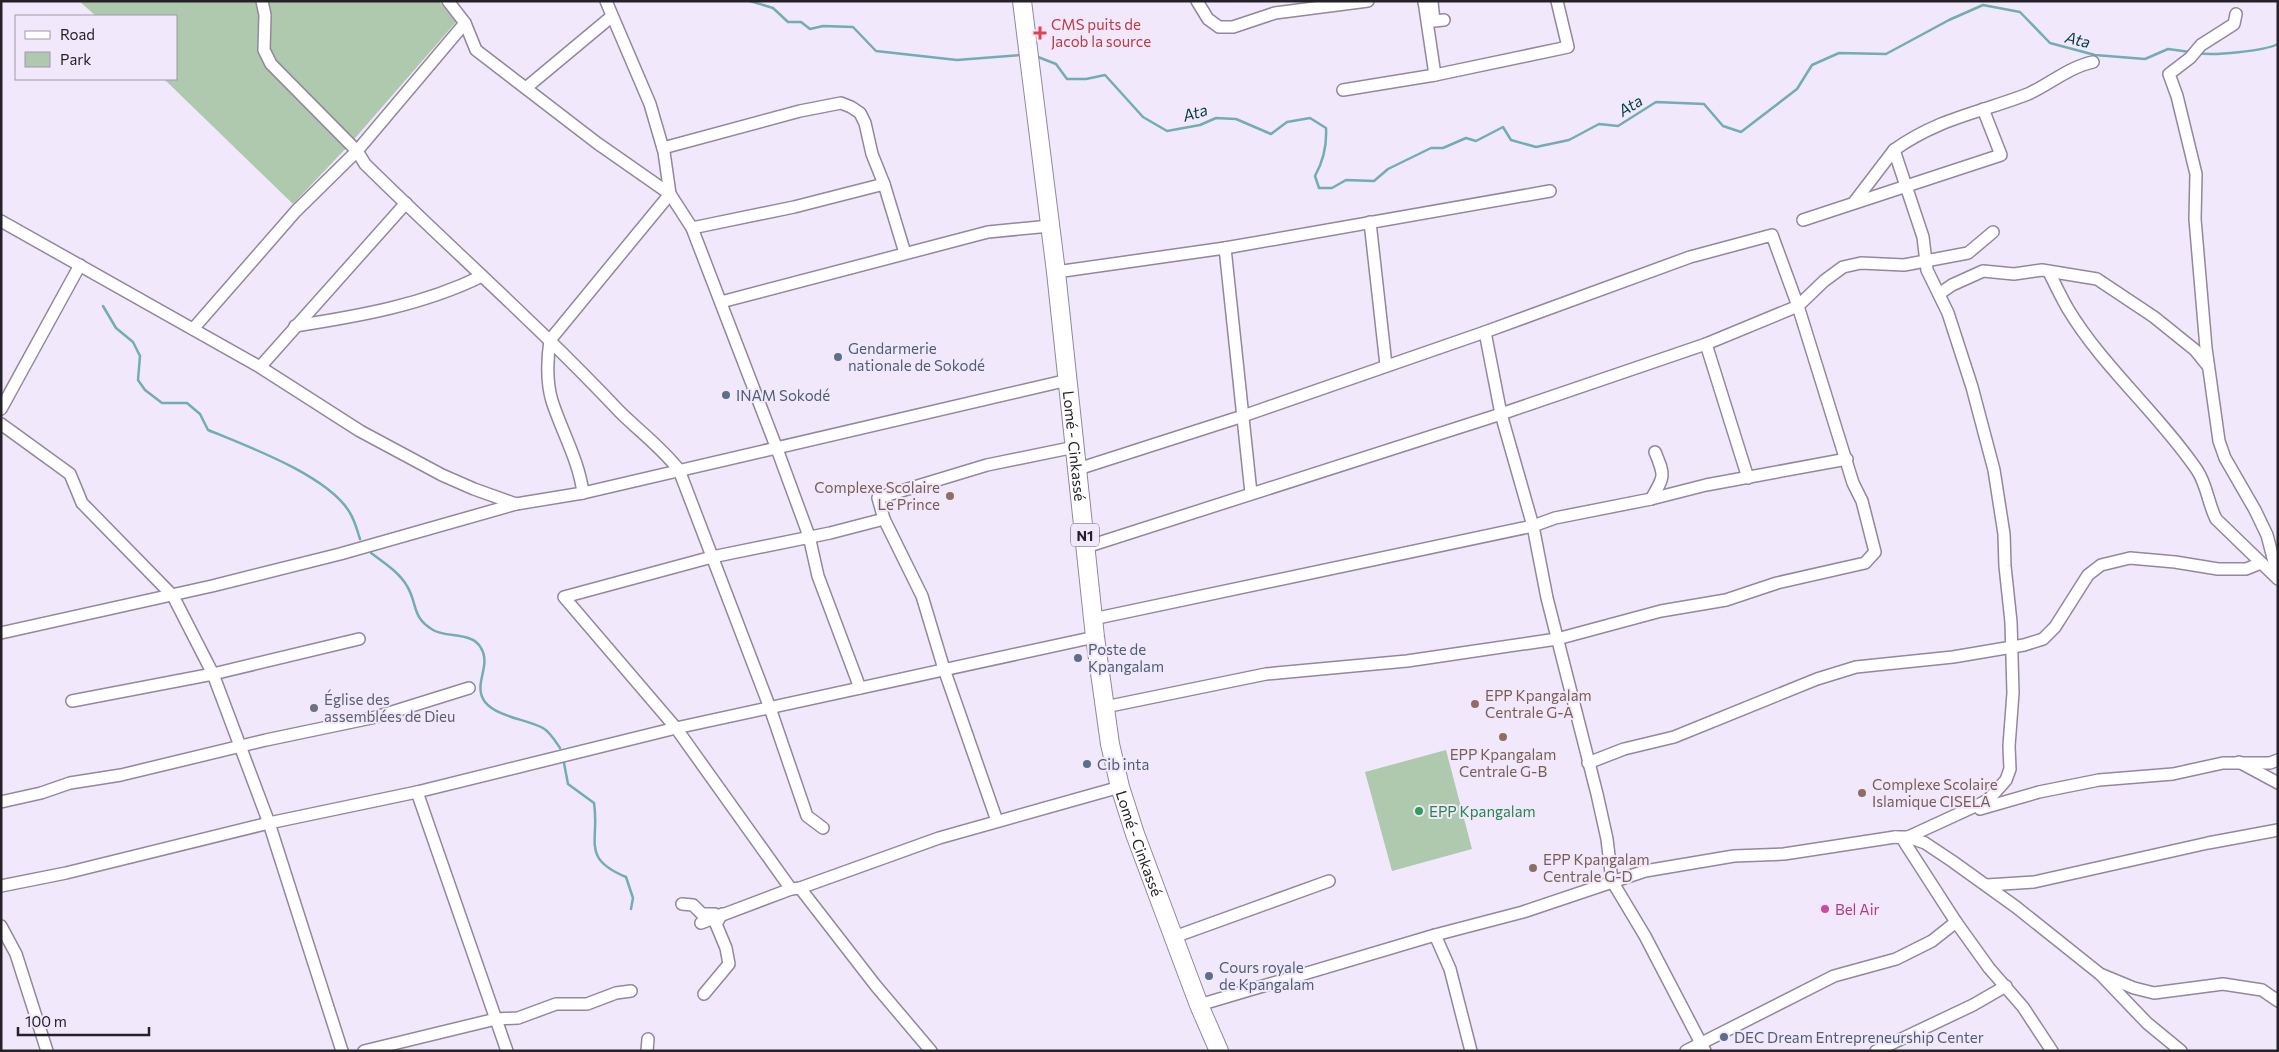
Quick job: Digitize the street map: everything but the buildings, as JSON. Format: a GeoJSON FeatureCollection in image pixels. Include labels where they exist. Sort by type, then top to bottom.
{"type":"FeatureCollection","features":[{"type":"Feature","properties":{"kind":"highway","name":"Lomé - Cinkassé"},"geometry":{"type":"LineString","coordinates":[[1022,1],[1056,272],[1095,637],[1105,708],[1120,787],[1199,1005],[1219,1051]]}},
{"type":"Feature","properties":{"kind":"street"},"geometry":{"type":"LineString","coordinates":[[262,1],[265,15],[264,50],[271,64],[356,151],[365,164],[550,340],[638,430],[667,454],[679,470],[770,708],[807,816],[823,828]]}},
{"type":"Feature","properties":{"kind":"street"},"geometry":{"type":"LineString","coordinates":[[448,1],[465,23],[476,50],[597,143],[670,194],[692,228],[809,536],[818,576],[860,688]]}},
{"type":"Feature","properties":{"kind":"street"},"geometry":{"type":"LineString","coordinates":[[583,493],[581,478],[552,400],[547,364],[550,340],[670,194],[663,148],[650,104],[611,17],[606,1]]}},
{"type":"Feature","properties":{"kind":"street"},"geometry":{"type":"LineString","coordinates":[[1197,1],[1208,19],[1219,26],[1233,27],[1275,13],[1368,1]]}},
{"type":"Feature","properties":{"kind":"street"},"geometry":{"type":"LineString","coordinates":[[1344,90],[1436,75],[1568,47],[1557,1]]}},
{"type":"Feature","properties":{"kind":"street"},"geometry":{"type":"LineString","coordinates":[[1436,75],[1424,2],[1432,2],[1434,21],[1444,20]]}},
{"type":"Feature","properties":{"kind":"street"},"geometry":{"type":"LineString","coordinates":[[2236,14],[2234,24],[2201,45],[2190,58],[2168,74],[2177,96],[2196,174],[2196,228],[2206,348],[2212,395],[2225,458],[2256,510],[2267,535],[2278,578]]}},
{"type":"Feature","properties":{"kind":"street"},"geometry":{"type":"LineString","coordinates":[[527,88],[611,17]]}},
{"type":"Feature","properties":{"kind":"street"},"geometry":{"type":"LineString","coordinates":[[193,330],[296,211],[356,151],[465,23]]}},
{"type":"Feature","properties":{"kind":"street"},"geometry":{"type":"LineString","coordinates":[[1855,201],[1894,150],[1915,135],[1940,123],[2029,93],[2080,65],[2093,62]]}},
{"type":"Feature","properties":{"kind":"street"},"geometry":{"type":"LineString","coordinates":[[663,148],[800,111],[840,103],[851,106],[860,113],[865,123],[872,154],[884,184],[905,253]]}},
{"type":"Feature","properties":{"kind":"street"},"geometry":{"type":"LineString","coordinates":[[1802,220],[1855,201],[1908,187],[1960,166],[2001,154],[1983,109]]}},
{"type":"Feature","properties":{"kind":"street"},"geometry":{"type":"LineString","coordinates":[[1894,150],[1908,187],[1923,237],[1927,270],[1939,294],[1972,387],[1994,470],[2004,534],[2005,566],[2011,622],[2012,693],[2009,774],[1989,800],[1908,837]]}},
{"type":"Feature","properties":{"kind":"street"},"geometry":{"type":"LineString","coordinates":[[692,228],[794,207],[884,184]]}},
{"type":"Feature","properties":{"kind":"street"},"geometry":{"type":"LineString","coordinates":[[1056,272],[1225,248],[1550,191]]}},
{"type":"Feature","properties":{"kind":"street"},"geometry":{"type":"LineString","coordinates":[[260,367],[406,203]]}},
{"type":"Feature","properties":{"kind":"street"},"geometry":{"type":"LineString","coordinates":[[1,221],[260,367],[360,431],[442,475],[516,504]]}},
{"type":"Feature","properties":{"kind":"street"},"geometry":{"type":"LineString","coordinates":[[1370,222],[1386,365]]}},
{"type":"Feature","properties":{"kind":"street"},"geometry":{"type":"LineString","coordinates":[[721,302],[988,232],[1050,226]]}},
{"type":"Feature","properties":{"kind":"street"},"geometry":{"type":"LineString","coordinates":[[1086,547],[1501,414],[1706,344],[1798,306],[1824,281],[1843,267],[1861,263],[1904,265],[1968,253],[1993,232]]}},
{"type":"Feature","properties":{"kind":"street"},"geometry":{"type":"LineString","coordinates":[[1078,469],[1243,416],[1690,258],[1772,235],[1798,306],[1875,546],[1875,552],[1868,561],[1776,583],[1726,600],[1661,612],[1557,638],[1408,661],[1266,674],[1105,708]]}},
{"type":"Feature","properties":{"kind":"street"},"geometry":{"type":"LineString","coordinates":[[1225,248],[1251,493]]}},
{"type":"Feature","properties":{"kind":"street"},"geometry":{"type":"LineString","coordinates":[[1,409],[80,265]]}},
{"type":"Feature","properties":{"kind":"street"},"geometry":{"type":"LineString","coordinates":[[1939,294],[1952,285],[1983,271],[2014,274],[2049,272],[2097,280],[2154,317],[2195,350],[2210,368]]}},
{"type":"Feature","properties":{"kind":"street"},"geometry":{"type":"LineString","coordinates":[[2049,272],[2068,310],[2095,346],[2155,416],[2197,471],[2206,488],[2216,519],[2278,578]]}},
{"type":"Feature","properties":{"kind":"street"},"geometry":{"type":"LineString","coordinates":[[295,326],[408,305],[450,292],[482,276]]}},
{"type":"Feature","properties":{"kind":"street"},"geometry":{"type":"LineString","coordinates":[[1485,332],[1501,414],[1533,526],[1557,638],[1607,839],[1612,881],[1646,936],[1703,1047]]}},
{"type":"Feature","properties":{"kind":"street"},"geometry":{"type":"LineString","coordinates":[[1706,344],[1748,478]]}},
{"type":"Feature","properties":{"kind":"street"},"geometry":{"type":"LineString","coordinates":[[1,633],[173,596],[340,554],[516,504],[583,493],[1068,380]]}},
{"type":"Feature","properties":{"kind":"street"},"geometry":{"type":"LineString","coordinates":[[1,424],[70,474],[82,503],[173,596],[213,674],[269,823],[342,1051]]}},
{"type":"Feature","properties":{"kind":"street"},"geometry":{"type":"LineString","coordinates":[[997,821],[944,669],[922,596],[884,519],[878,498],[986,465],[1076,447]]}},
{"type":"Feature","properties":{"kind":"street"},"geometry":{"type":"LineString","coordinates":[[1651,499],[1663,475],[1662,464],[1655,452]]}},
{"type":"Feature","properties":{"kind":"street"},"geometry":{"type":"LineString","coordinates":[[1093,619],[1533,526],[1555,518],[1651,499],[1706,485],[1847,459]]}},
{"type":"Feature","properties":{"kind":"street"},"geometry":{"type":"LineString","coordinates":[[884,519],[830,533],[712,557],[564,596],[676,728],[795,889],[931,1051]]}},
{"type":"Feature","properties":{"kind":"street"},"geometry":{"type":"LineString","coordinates":[[1588,763],[1624,749],[1674,737],[1817,678],[1856,667],[1927,660],[2036,642],[2049,635],[2088,575],[2101,565],[2136,558],[2232,569],[2246,569],[2261,563]]}},
{"type":"Feature","properties":{"kind":"street"},"geometry":{"type":"LineString","coordinates":[[1,886],[66,873],[269,823],[417,792],[676,728],[1095,637]]}},
{"type":"Feature","properties":{"kind":"street"},"geometry":{"type":"LineString","coordinates":[[72,701],[213,674],[359,639]]}},
{"type":"Feature","properties":{"kind":"street"},"geometry":{"type":"LineString","coordinates":[[1,802],[41,793],[70,783],[121,776],[266,740],[376,717],[469,688]]}},
{"type":"Feature","properties":{"kind":"street"},"geometry":{"type":"LineString","coordinates":[[1956,815],[2068,785],[2173,774],[2207,765],[2239,762],[2270,763],[2278,760]]}},
{"type":"Feature","properties":{"kind":"street"},"geometry":{"type":"LineString","coordinates":[[2239,762],[2278,783]]}},
{"type":"Feature","properties":{"kind":"street"},"geometry":{"type":"LineString","coordinates":[[701,923],[939,838],[1120,787]]}},
{"type":"Feature","properties":{"kind":"street"},"geometry":{"type":"LineString","coordinates":[[417,792],[507,1051]]}},
{"type":"Feature","properties":{"kind":"street"},"geometry":{"type":"LineString","coordinates":[[1986,885],[2034,882],[2208,843],[2278,830]]}},
{"type":"Feature","properties":{"kind":"street"},"geometry":{"type":"LineString","coordinates":[[1895,837],[1902,838],[1956,922],[2023,1006],[2051,1050]]}},
{"type":"Feature","properties":{"kind":"street"},"geometry":{"type":"LineString","coordinates":[[1199,1005],[1434,935],[1570,897],[1645,871],[1734,856],[1784,854],[1895,837],[1908,837],[1925,843],[1986,885],[2100,974],[2147,1023],[2181,1051]]}},
{"type":"Feature","properties":{"kind":"street"},"geometry":{"type":"LineString","coordinates":[[1174,937],[1329,881]]}},
{"type":"Feature","properties":{"kind":"street"},"geometry":{"type":"LineString","coordinates":[[682,904],[693,905],[702,914],[722,914]]}},
{"type":"Feature","properties":{"kind":"street"},"geometry":{"type":"LineString","coordinates":[[704,994],[729,964],[726,948],[716,924],[722,914]]}},
{"type":"Feature","properties":{"kind":"street"},"geometry":{"type":"LineString","coordinates":[[1686,1051],[1703,1047],[1834,976],[1896,959],[1932,941],[1956,922]]}},
{"type":"Feature","properties":{"kind":"street"},"geometry":{"type":"LineString","coordinates":[[1,926],[16,954],[46,1051]]}},
{"type":"Feature","properties":{"kind":"street"},"geometry":{"type":"LineString","coordinates":[[1434,935],[1450,969],[1470,1051]]}},
{"type":"Feature","properties":{"kind":"street"},"geometry":{"type":"LineString","coordinates":[[2100,974],[2134,988],[2154,993],[2223,984],[2262,990],[2278,1001]]}},
{"type":"Feature","properties":{"kind":"street"},"geometry":{"type":"LineString","coordinates":[[1876,1051],[1973,1005],[2006,986]]}},
{"type":"Feature","properties":{"kind":"street"},"geometry":{"type":"LineString","coordinates":[[364,1051],[496,1019],[518,1018],[556,1004],[587,1004],[616,992],[631,991]]}},
{"type":"Feature","properties":{"kind":"street"},"geometry":{"type":"LineString","coordinates":[[647,1051],[648,1039]]}},
{"type":"Feature","properties":{"kind":"green space"},"geometry":{"type":"Polygon","coordinates":[[[79,1],[439,1],[456,22],[350,144],[293,204],[165,80],[178,80],[178,15],[95,15],[79,1]]]}},
{"type":"Feature","properties":{"kind":"green space","name":"EPP Kpangalam"},"geometry":{"type":"Polygon","coordinates":[[[1446,750],[1472,849],[1392,871],[1365,772],[1446,750]]]}},
{"type":"Feature","properties":{"kind":"waterway","name":"Ata"},"geometry":{"type":"LineString","coordinates":[[750,1],[773,8],[788,22],[801,22],[810,29],[823,26],[853,27],[876,51],[957,60],[1020,55]]}},
{"type":"Feature","properties":{"kind":"waterway","name":"Ata"},"geometry":{"type":"LineString","coordinates":[[1038,57],[1056,64],[1067,79],[1086,79],[1105,75],[1143,117],[1167,131],[1200,125],[1216,118],[1236,119],[1271,134],[1287,122],[1310,118],[1326,128],[1324,153],[1315,176],[1319,188],[1332,188],[1346,180],[1374,181],[1388,169],[1431,148],[1443,148],[1466,138],[1476,141],[1503,127],[1511,140],[1536,147],[1569,140],[1599,124],[1618,126],[1656,102],[1704,104],[1723,126],[1741,132],[1797,89],[1812,65],[1839,53],[1886,54],[1949,20],[1983,5],[2020,12],[2050,43],[2095,55],[2145,59],[2168,49],[2190,52]]}},
{"type":"Feature","properties":{"kind":"waterway","name":"Ata"},"geometry":{"type":"LineString","coordinates":[[2198,53],[2238,52],[2262,49],[2278,44]]}},
{"type":"Feature","properties":{"kind":"waterway"},"geometry":{"type":"LineString","coordinates":[[103,306],[116,328],[133,342],[140,356],[138,380],[145,390],[162,403],[187,403],[200,414],[208,430],[286,464],[324,487],[339,499],[350,513],[360,539]]}},
{"type":"Feature","properties":{"kind":"waterway"},"geometry":{"type":"LineString","coordinates":[[371,553],[404,581],[418,615],[426,625],[439,632],[466,637],[477,643],[481,648],[484,655],[484,669],[480,689],[485,702],[497,711],[543,728],[560,748]]}},
{"type":"Feature","properties":{"kind":"waterway"},"geometry":{"type":"LineString","coordinates":[[564,763],[568,784],[594,803],[595,847],[597,855],[602,863],[626,877],[633,898],[631,909]]}},
{"type":"Feature","properties":{"kind":"place","name":"CMS puits de Jacob la source"},"geometry":{"type":"Point","coordinates":[1040,33]}},
{"type":"Feature","properties":{"kind":"place","name":"Gendarmerie nationale de Sokodé"},"geometry":{"type":"Point","coordinates":[838,357]}},
{"type":"Feature","properties":{"kind":"place","name":"INAM Sokodé"},"geometry":{"type":"Point","coordinates":[726,395]}},
{"type":"Feature","properties":{"kind":"place","name":"Complexe Scolaire Le Prince"},"geometry":{"type":"Point","coordinates":[950,496]}},
{"type":"Feature","properties":{"kind":"place","name":"Poste de Kpangalam"},"geometry":{"type":"Point","coordinates":[1078,658]}},
{"type":"Feature","properties":{"kind":"place","name":"EPP Kpangalam Centrale G-A"},"geometry":{"type":"Point","coordinates":[1475,704]}},
{"type":"Feature","properties":{"kind":"place","name":"Église des assemblées de Dieu"},"geometry":{"type":"Point","coordinates":[314,708]}},
{"type":"Feature","properties":{"kind":"place","name":"EPP Kpangalam Centrale G-B"},"geometry":{"type":"Point","coordinates":[1503,737]}},
{"type":"Feature","properties":{"kind":"place","name":"Cib inta"},"geometry":{"type":"Point","coordinates":[1087,764]}},
{"type":"Feature","properties":{"kind":"place","name":"Complexe Scolaire Islamique CISELA"},"geometry":{"type":"Point","coordinates":[1862,793]}},
{"type":"Feature","properties":{"kind":"place","name":"EPP Kpangalam"},"geometry":{"type":"Point","coordinates":[1419,811]}},
{"type":"Feature","properties":{"kind":"place","name":"EPP Kpangalam Centrale G-D"},"geometry":{"type":"Point","coordinates":[1533,868]}},
{"type":"Feature","properties":{"kind":"place","name":"Bel Air"},"geometry":{"type":"Point","coordinates":[1825,909]}},
{"type":"Feature","properties":{"kind":"place","name":"Cours royale de Kpangalam"},"geometry":{"type":"Point","coordinates":[1209,976]}},
{"type":"Feature","properties":{"kind":"place","name":"DEC Dream Entrepreneurship Center"},"geometry":{"type":"Point","coordinates":[1724,1037]}}]}
